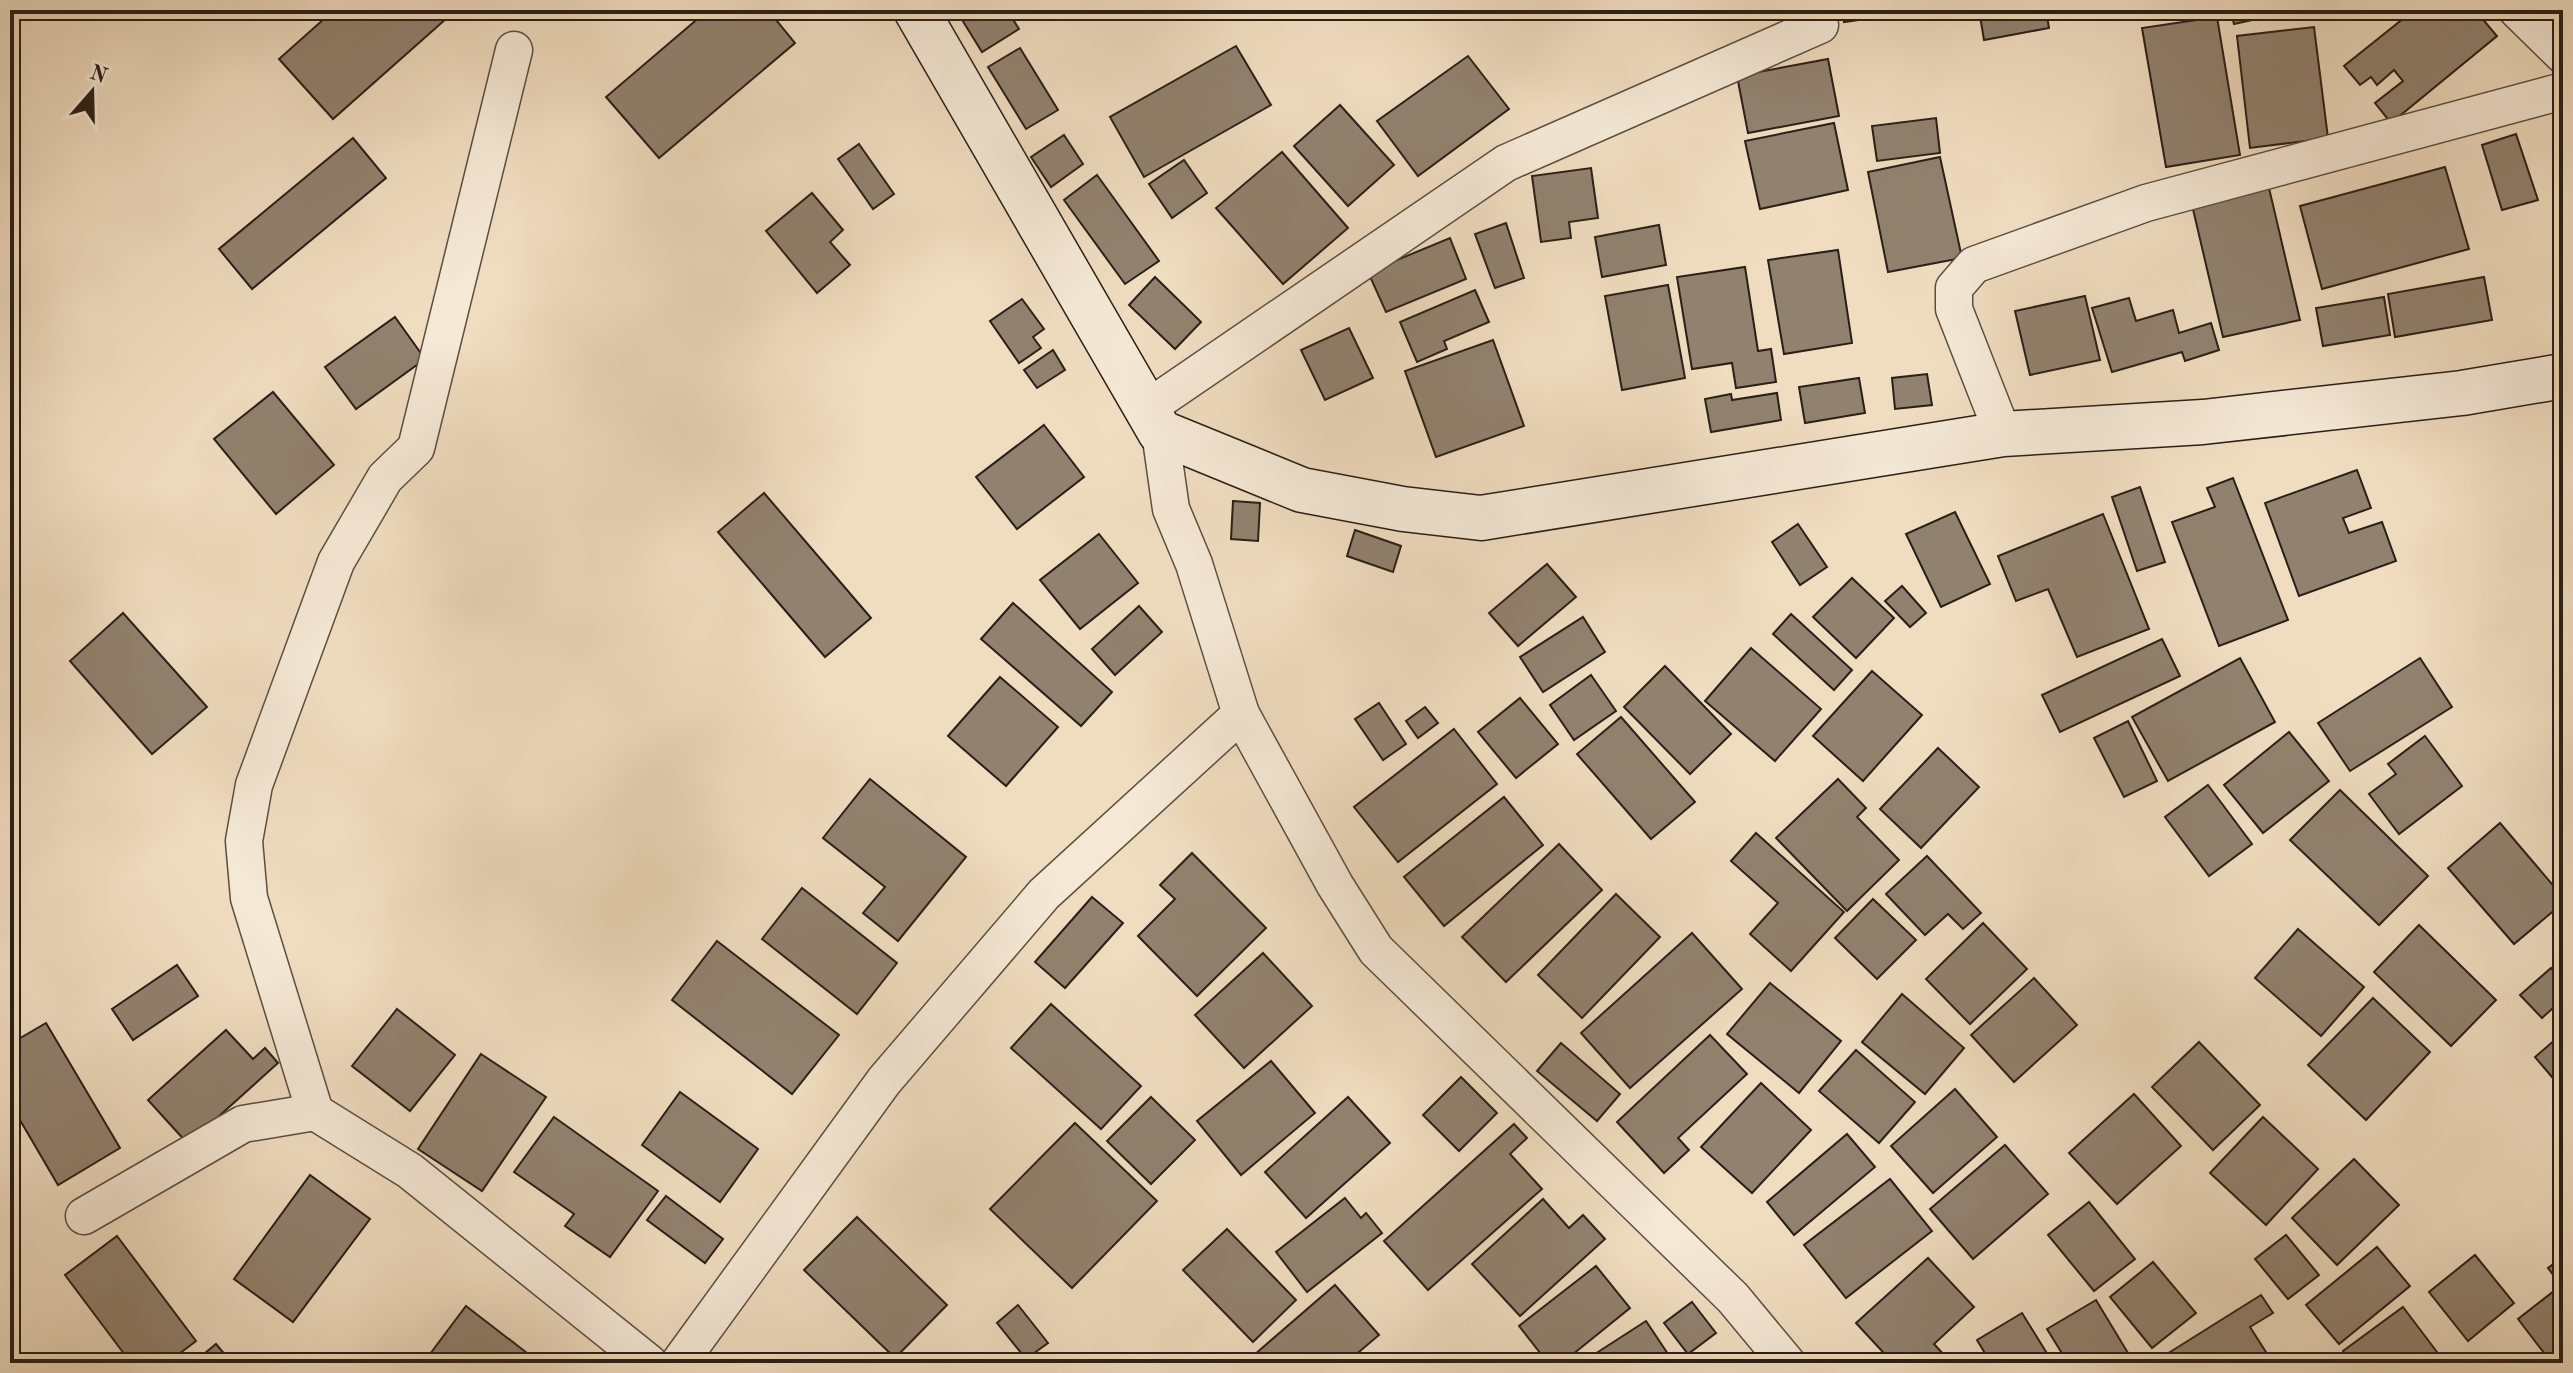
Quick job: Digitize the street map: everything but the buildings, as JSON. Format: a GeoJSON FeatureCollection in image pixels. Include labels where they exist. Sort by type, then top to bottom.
{"type":"FeatureCollection","features":[{"type":"Feature","properties":{"kind":"main road"},"geometry":{"type":"LineString","coordinates":[[916,10],[1153,420],[1302,490],[1403,509],[1481,518],[2003,434],[2203,422],[2462,393],[2563,376]]}},
{"type":"Feature","properties":{"kind":"street"},"geometry":{"type":"LineString","coordinates":[[2517,10],[2563,55]]}},
{"type":"Feature","properties":{"kind":"street"},"geometry":{"type":"LineString","coordinates":[[1787,1363],[1733,1298],[1376,950],[1335,885],[1241,714],[1194,564],[1171,509],[1153,420],[1506,163],[1820,25]]}},
{"type":"Feature","properties":{"kind":"street"},"geometry":{"type":"LineString","coordinates":[[514,50],[416,448],[385,478],[336,562],[254,785],[244,841],[249,898],[315,1112],[410,1171],[649,1363]]}},
{"type":"Feature","properties":{"kind":"street"},"geometry":{"type":"LineString","coordinates":[[2003,434],[1954,309],[1954,288],[1974,265],[2146,203],[2563,91]]}},
{"type":"Feature","properties":{"kind":"street"},"geometry":{"type":"LineString","coordinates":[[679,1363],[884,1081],[1044,894],[1241,714]]}},
{"type":"Feature","properties":{"kind":"street"},"geometry":{"type":"LineString","coordinates":[[84,1216],[243,1124],[315,1112]]}}]}
